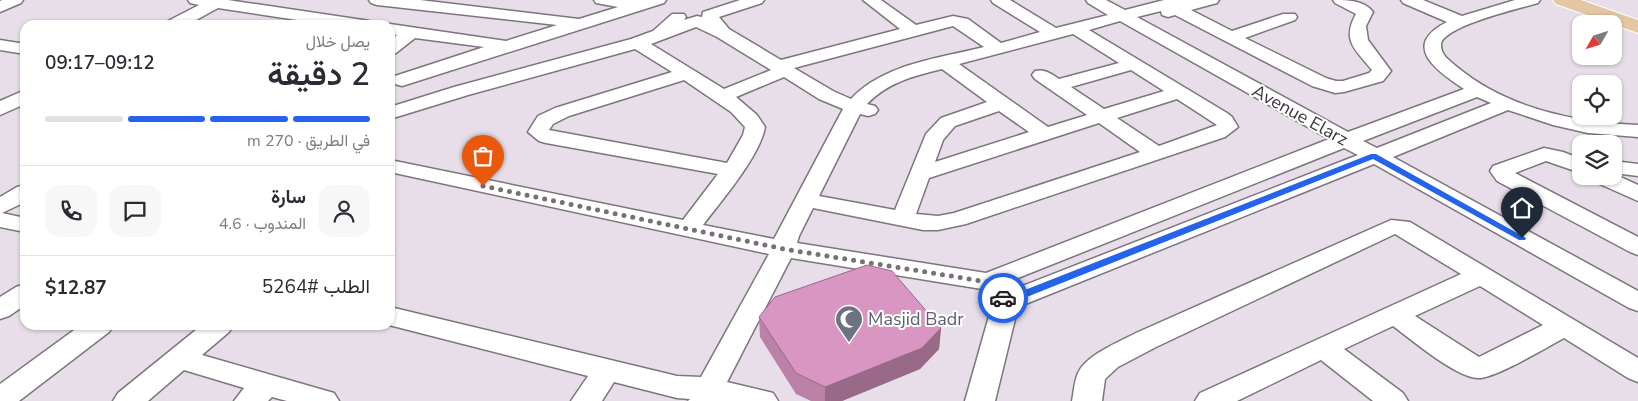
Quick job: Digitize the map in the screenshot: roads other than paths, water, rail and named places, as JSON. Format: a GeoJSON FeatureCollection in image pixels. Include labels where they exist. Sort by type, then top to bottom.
{"type":"FeatureCollection","features":[{"type":"Feature","properties":{"kind":"main road"},"geometry":{"type":"LineString","coordinates":[[1563,0],[1638,27]]}},
{"type":"Feature","properties":{"kind":"street"},"geometry":{"type":"LineString","coordinates":[[0,7],[15,0]]}},
{"type":"Feature","properties":{"kind":"street"},"geometry":{"type":"LineString","coordinates":[[196,0],[221,2],[327,20]]}},
{"type":"Feature","properties":{"kind":"street"},"geometry":{"type":"LineString","coordinates":[[262,10],[281,0]]}},
{"type":"Feature","properties":{"kind":"street"},"geometry":{"type":"LineString","coordinates":[[377,0],[584,24]]}},
{"type":"Feature","properties":{"kind":"street"},"geometry":{"type":"LineString","coordinates":[[498,14],[515,0]]}},
{"type":"Feature","properties":{"kind":"street"},"geometry":{"type":"LineString","coordinates":[[602,0],[651,3],[692,13],[826,95],[861,108]]}},
{"type":"Feature","properties":{"kind":"street"},"geometry":{"type":"LineString","coordinates":[[395,111],[461,91],[637,43],[659,35],[692,13],[728,0]]}},
{"type":"Feature","properties":{"kind":"street"},"geometry":{"type":"LineString","coordinates":[[692,13],[756,0]]}},
{"type":"Feature","properties":{"kind":"street"},"geometry":{"type":"LineString","coordinates":[[875,0],[912,30]]}},
{"type":"Feature","properties":{"kind":"street"},"geometry":{"type":"LineString","coordinates":[[999,0],[1054,34]]}},
{"type":"Feature","properties":{"kind":"street","name":"Avenue Elarz"},"geometry":{"type":"LineString","coordinates":[[1094,0],[1638,302]]}},
{"type":"Feature","properties":{"kind":"street"},"geometry":{"type":"LineString","coordinates":[[950,66],[1180,5],[1211,0]]}},
{"type":"Feature","properties":{"kind":"street"},"geometry":{"type":"LineString","coordinates":[[1180,5],[1231,37],[1327,85],[1344,86],[1376,76],[1382,70],[1366,55],[1358,37],[1358,24],[1365,12],[1341,0]]}},
{"type":"Feature","properties":{"kind":"street"},"geometry":{"type":"LineString","coordinates":[[1409,0],[1463,22]]}},
{"type":"Feature","properties":{"kind":"street"},"geometry":{"type":"LineString","coordinates":[[1532,0],[1463,22],[1437,35],[1432,42],[1432,50],[1437,59],[1446,68],[1478,90],[1506,104],[1573,124],[1638,131]]}},
{"type":"Feature","properties":{"kind":"street"},"geometry":{"type":"LineString","coordinates":[[367,20],[397,1]]}},
{"type":"Feature","properties":{"kind":"street"},"geometry":{"type":"LineString","coordinates":[[184,20],[221,2]]}},
{"type":"Feature","properties":{"kind":"street"},"geometry":{"type":"LineString","coordinates":[[396,79],[651,3]]}},
{"type":"Feature","properties":{"kind":"street"},"geometry":{"type":"LineString","coordinates":[[1231,37],[1289,17]]}},
{"type":"Feature","properties":{"kind":"street"},"geometry":{"type":"LineString","coordinates":[[722,96],[782,68],[912,30],[956,21],[962,23],[997,48]]}},
{"type":"Feature","properties":{"kind":"street"},"geometry":{"type":"LineString","coordinates":[[395,30],[506,46]]}},
{"type":"Feature","properties":{"kind":"street"},"geometry":{"type":"LineString","coordinates":[[564,30],[594,55]]}},
{"type":"Feature","properties":{"kind":"street"},"geometry":{"type":"LineString","coordinates":[[395,45],[412,32]]}},
{"type":"Feature","properties":{"kind":"street"},"geometry":{"type":"LineString","coordinates":[[705,398],[784,249],[800,240],[813,201],[861,108],[899,87],[997,48],[1054,34],[1081,32],[1225,120],[1228,127],[1218,133],[958,219],[930,223],[813,201]]}},
{"type":"Feature","properties":{"kind":"street"},"geometry":{"type":"LineString","coordinates":[[637,43],[722,96],[752,121],[755,127],[754,136],[732,170],[688,229]]}},
{"type":"Feature","properties":{"kind":"street"},"geometry":{"type":"LineString","coordinates":[[0,45],[20,48]]}},
{"type":"Feature","properties":{"kind":"street"},"geometry":{"type":"LineString","coordinates":[[1134,64],[1049,80],[1156,153]]}},
{"type":"Feature","properties":{"kind":"street"},"geometry":{"type":"LineString","coordinates":[[950,66],[1045,134]]}},
{"type":"Feature","properties":{"kind":"street"},"geometry":{"type":"LineString","coordinates":[[687,73],[562,112],[545,120],[538,132],[546,137],[732,170]]}},
{"type":"Feature","properties":{"kind":"street"},"geometry":{"type":"LineString","coordinates":[[396,79],[461,91]]}},
{"type":"Feature","properties":{"kind":"street"},"geometry":{"type":"LineString","coordinates":[[395,167],[784,249],[988,282],[1266,171],[1478,90]]}},
{"type":"Feature","properties":{"kind":"street"},"geometry":{"type":"LineString","coordinates":[[920,174],[1180,92]]}},
{"type":"Feature","properties":{"kind":"street"},"geometry":{"type":"LineString","coordinates":[[0,109],[20,99]]}},
{"type":"Feature","properties":{"kind":"street"},"geometry":{"type":"LineString","coordinates":[[903,219],[933,138],[941,127],[948,122],[1001,104]]}},
{"type":"Feature","properties":{"kind":"street"},"geometry":{"type":"LineString","coordinates":[[1006,302],[1506,104]]}},
{"type":"Feature","properties":{"kind":"street"},"geometry":{"type":"LineString","coordinates":[[1572,161],[1551,154],[1538,155],[1501,171],[1502,174],[1638,247]]}},
{"type":"Feature","properties":{"kind":"street"},"geometry":{"type":"LineString","coordinates":[[1622,168],[1638,170]]}},
{"type":"Feature","properties":{"kind":"street"},"geometry":{"type":"LineString","coordinates":[[1619,185],[1638,194]]}},
{"type":"Feature","properties":{"kind":"street"},"geometry":{"type":"LineString","coordinates":[[0,207],[20,195]]}},
{"type":"Feature","properties":{"kind":"street"},"geometry":{"type":"LineString","coordinates":[[0,220],[20,224]]}},
{"type":"Feature","properties":{"kind":"street"},"geometry":{"type":"LineString","coordinates":[[1088,401],[1090,375],[1108,360],[1146,340],[1392,227],[1409,231],[1638,370]]}},
{"type":"Feature","properties":{"kind":"street"},"geometry":{"type":"LineString","coordinates":[[1210,401],[1481,275]]}},
{"type":"Feature","properties":{"kind":"street"},"geometry":{"type":"LineString","coordinates":[[988,282],[1006,302]]}},
{"type":"Feature","properties":{"kind":"street"},"geometry":{"type":"LineString","coordinates":[[0,310],[20,296]]}},
{"type":"Feature","properties":{"kind":"street"},"geometry":{"type":"LineString","coordinates":[[980,401],[1006,302]]}},
{"type":"Feature","properties":{"kind":"street"},"geometry":{"type":"LineString","coordinates":[[1394,314],[1463,362],[1478,368],[1488,365],[1565,326]]}},
{"type":"Feature","properties":{"kind":"street"},"geometry":{"type":"LineString","coordinates":[[395,317],[677,387],[705,398],[763,401]]}},
{"type":"Feature","properties":{"kind":"street"},"geometry":{"type":"LineString","coordinates":[[0,400],[93,330]]}},
{"type":"Feature","properties":{"kind":"street"},"geometry":{"type":"LineString","coordinates":[[128,401],[214,330]]}},
{"type":"Feature","properties":{"kind":"street"},"geometry":{"type":"LineString","coordinates":[[1323,347],[1393,401]]}},
{"type":"Feature","properties":{"kind":"street"},"geometry":{"type":"LineString","coordinates":[[179,358],[258,392],[324,401]]}},
{"type":"Feature","properties":{"kind":"street"},"geometry":{"type":"LineString","coordinates":[[586,401],[607,371]]}},
{"type":"Feature","properties":{"kind":"place","name":"Masjid Badr"},"geometry":{"type":"Point","coordinates":[849,343]}}]}
